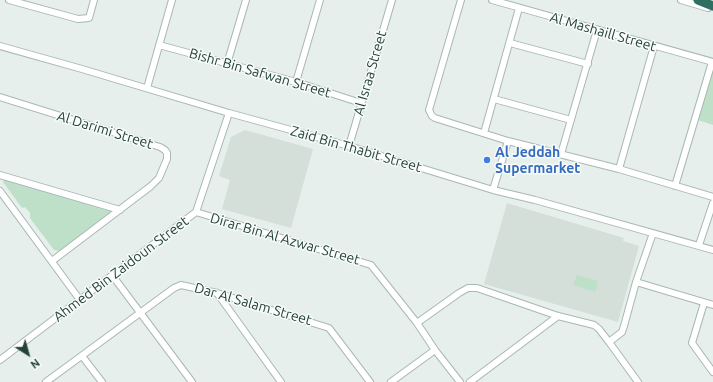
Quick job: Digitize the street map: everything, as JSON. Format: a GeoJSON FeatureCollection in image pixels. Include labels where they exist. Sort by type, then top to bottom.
{"type":"FeatureCollection","features":[{"type":"Feature","properties":{"kind":"highway"},"geometry":{"type":"LineString","coordinates":[[698,0],[713,6]]}},
{"type":"Feature","properties":{"kind":"street"},"geometry":{"type":"LineString","coordinates":[[9,0],[78,20],[89,18],[94,0]]}},
{"type":"Feature","properties":{"kind":"street"},"geometry":{"type":"LineString","coordinates":[[147,88],[172,0]]}},
{"type":"Feature","properties":{"kind":"street"},"geometry":{"type":"LineString","coordinates":[[227,64],[246,0]]}},
{"type":"Feature","properties":{"kind":"street"},"geometry":{"type":"LineString","coordinates":[[296,82],[320,0]]}},
{"type":"Feature","properties":{"kind":"street","name":"Al Israa Street"},"geometry":{"type":"LineString","coordinates":[[349,146],[392,0]]}},
{"type":"Feature","properties":{"kind":"street"},"geometry":{"type":"LineString","coordinates":[[461,0],[430,110],[432,116],[508,141],[619,169],[713,197]]}},
{"type":"Feature","properties":{"kind":"street","name":"Al Mashaill Street"},"geometry":{"type":"LineString","coordinates":[[492,0],[712,62]]}},
{"type":"Feature","properties":{"kind":"street"},"geometry":{"type":"LineString","coordinates":[[681,0],[713,10]]}},
{"type":"Feature","properties":{"kind":"street"},"geometry":{"type":"LineString","coordinates":[[484,132],[519,8]]}},
{"type":"Feature","properties":{"kind":"street"},"geometry":{"type":"LineString","coordinates":[[561,154],[598,30]]}},
{"type":"Feature","properties":{"kind":"street"},"geometry":{"type":"LineString","coordinates":[[510,43],[588,64]]}},
{"type":"Feature","properties":{"kind":"street","name":"Bishr Bin Safwan Street"},"geometry":{"type":"LineString","coordinates":[[159,45],[296,82],[361,103]]}},
{"type":"Feature","properties":{"kind":"street","name":"Zaid Bin Thabit Street"},"geometry":{"type":"LineString","coordinates":[[0,46],[229,113],[349,146],[493,190],[713,250]]}},
{"type":"Feature","properties":{"kind":"street"},"geometry":{"type":"LineString","coordinates":[[619,169],[654,46]]}},
{"type":"Feature","properties":{"kind":"street"},"geometry":{"type":"LineString","coordinates":[[675,186],[712,62]]}},
{"type":"Feature","properties":{"kind":"street","name":"Al Darimi Street"},"geometry":{"type":"LineString","coordinates":[[0,97],[160,147],[167,153],[167,159],[159,178],[151,186],[52,261]]}},
{"type":"Feature","properties":{"kind":"street"},"geometry":{"type":"LineString","coordinates":[[494,99],[571,120]]}},
{"type":"Feature","properties":{"kind":"street","name":"Ahmed Bin Zaidoun Street"},"geometry":{"type":"LineString","coordinates":[[0,360],[196,212],[229,113]]}},
{"type":"Feature","properties":{"kind":"street"},"geometry":{"type":"LineString","coordinates":[[493,190],[508,141]]}},
{"type":"Feature","properties":{"kind":"street"},"geometry":{"type":"LineString","coordinates":[[0,175],[120,210]]}},
{"type":"Feature","properties":{"kind":"street"},"geometry":{"type":"LineString","coordinates":[[0,191],[80,300]]}},
{"type":"Feature","properties":{"kind":"street"},"geometry":{"type":"LineString","coordinates":[[699,245],[713,203]]}},
{"type":"Feature","properties":{"kind":"street","name":"Dirar Bin Al Azwar Street"},"geometry":{"type":"LineString","coordinates":[[196,212],[371,265],[460,382]]}},
{"type":"Feature","properties":{"kind":"street"},"geometry":{"type":"LineString","coordinates":[[609,342],[622,332],[636,282],[653,233]]}},
{"type":"Feature","properties":{"kind":"street"},"geometry":{"type":"LineString","coordinates":[[112,276],[192,382]]}},
{"type":"Feature","properties":{"kind":"street"},"geometry":{"type":"LineString","coordinates":[[636,282],[713,305]]}},
{"type":"Feature","properties":{"kind":"street","name":"Dar Al Salam Street"},"geometry":{"type":"LineString","coordinates":[[46,382],[174,288],[181,285],[217,293],[329,328],[370,382]]}},
{"type":"Feature","properties":{"kind":"street"},"geometry":{"type":"LineString","coordinates":[[417,324],[459,293],[468,288],[477,288],[558,316],[594,325],[599,329],[638,382]]}},
{"type":"Feature","properties":{"kind":"street"},"geometry":{"type":"LineString","coordinates":[[217,293],[281,382]]}},
{"type":"Feature","properties":{"kind":"street"},"geometry":{"type":"LineString","coordinates":[[704,303],[692,343],[713,372]]}},
{"type":"Feature","properties":{"kind":"street"},"geometry":{"type":"LineString","coordinates":[[470,382],[558,316]]}},
{"type":"Feature","properties":{"kind":"street"},"geometry":{"type":"LineString","coordinates":[[391,382],[435,350]]}},
{"type":"Feature","properties":{"kind":"street"},"geometry":{"type":"LineString","coordinates":[[82,356],[102,382]]}},
{"type":"Feature","properties":{"kind":"shaded area"},"geometry":{"type":"Polygon","coordinates":[[[245,130],[313,149],[291,228],[222,209],[230,180],[219,176],[231,137],[245,130]]]}},
{"type":"Feature","properties":{"kind":"shaded area"},"geometry":{"type":"Polygon","coordinates":[[[507,203],[624,238],[623,241],[639,246],[618,322],[484,284],[507,203]]]}},
{"type":"Feature","properties":{"kind":"green space"},"geometry":{"type":"Polygon","coordinates":[[[713,70],[713,125],[698,120],[713,70]]]}},
{"type":"Feature","properties":{"kind":"green space"},"geometry":{"type":"Polygon","coordinates":[[[5,178],[110,209],[113,212],[59,251],[54,250],[30,218],[30,213],[25,207],[22,208],[3,182],[5,178]]]}},
{"type":"Feature","properties":{"kind":"green space"},"geometry":{"type":"Polygon","coordinates":[[[577,275],[598,281],[595,292],[573,285],[577,275]]]}},
{"type":"Feature","properties":{"kind":"place","name":"Al Jeddah Supermarket"},"geometry":{"type":"Point","coordinates":[487,160]}}]}
